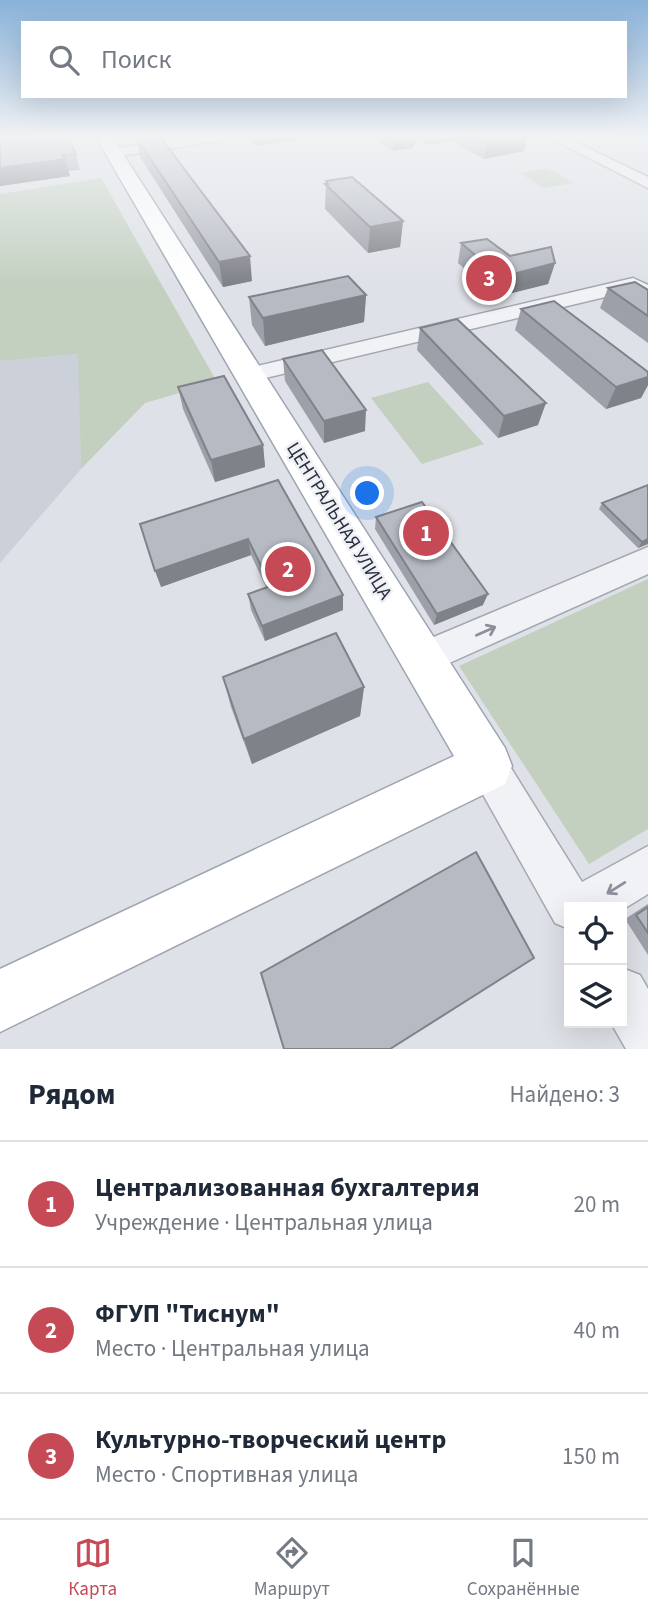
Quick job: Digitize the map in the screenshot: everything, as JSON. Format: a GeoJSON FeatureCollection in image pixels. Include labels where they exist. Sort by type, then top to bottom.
{"type":"FeatureCollection","features":[{"type":"Feature","properties":{"kind":"main road","name":"ЦЕНТРАЛЬНАЯ УЛИЦА"},"geometry":{"type":"LineString","coordinates":[[134,186],[487,766]]}},
{"type":"Feature","properties":{"kind":"main road"},"geometry":{"type":"LineString","coordinates":[[0,1001],[487,766]]}},
{"type":"Feature","properties":{"kind":"street"},"geometry":{"type":"LineString","coordinates":[[249,375],[640,288]]}},
{"type":"Feature","properties":{"kind":"street"},"geometry":{"type":"LineString","coordinates":[[423,658],[648,560]]}},
{"type":"Feature","properties":{"kind":"street","name":"ЦЕНТРАЛЬНАЯ УЛИЦА"},"geometry":{"type":"LineString","coordinates":[[487,766],[568,902]]}},
{"type":"Feature","properties":{"kind":"street"},"geometry":{"type":"LineString","coordinates":[[592,902],[648,868]]}},
{"type":"Feature","properties":{"kind":"street"},"geometry":{"type":"LineString","coordinates":[[627,1001],[648,1037]]}},
{"type":"Feature","properties":{"kind":"shaded area"},"geometry":{"type":"Polygon","coordinates":[[[79,354],[81,469],[0,563],[0,361],[79,354]]]}},
{"type":"Feature","properties":{"kind":"green space"},"geometry":{"type":"Polygon","coordinates":[[[51,186],[106,186],[217,382],[145,403],[81,469],[78,354],[0,361],[0,194],[51,186]]]}},
{"type":"Feature","properties":{"kind":"green space"},"geometry":{"type":"Polygon","coordinates":[[[428,382],[484,444],[422,464],[371,398],[428,382]]]}},
{"type":"Feature","properties":{"kind":"green space"},"geometry":{"type":"Polygon","coordinates":[[[648,579],[648,829],[589,864],[459,666],[648,579]]]}},
{"type":"Feature","properties":{"kind":"building"},"geometry":{"type":"Polygon","coordinates":[[[169,186],[197,186],[250,256],[219,262],[169,186]]]}},
{"type":"Feature","properties":{"kind":"building"},"geometry":{"type":"Polygon","coordinates":[[[327,186],[362,186],[403,221],[370,227],[327,186]]]}},
{"type":"Feature","properties":{"kind":"building"},"geometry":{"type":"Polygon","coordinates":[[[487,239],[510,256],[551,247],[555,263],[501,277],[461,243],[487,239]]]}},
{"type":"Feature","properties":{"kind":"building"},"geometry":{"type":"Polygon","coordinates":[[[348,276],[366,295],[263,318],[249,297],[348,276]]]}},
{"type":"Feature","properties":{"kind":"building"},"geometry":{"type":"Polygon","coordinates":[[[635,282],[648,290],[648,316],[608,288],[635,282]]]}},
{"type":"Feature","properties":{"kind":"building"},"geometry":{"type":"Polygon","coordinates":[[[554,301],[648,372],[648,377],[616,387],[521,309],[554,301]]]}},
{"type":"Feature","properties":{"kind":"building"},"geometry":{"type":"Polygon","coordinates":[[[457,319],[546,403],[504,416],[420,328],[457,319]]]}},
{"type":"Feature","properties":{"kind":"building"},"geometry":{"type":"Polygon","coordinates":[[[322,350],[366,410],[324,421],[283,359],[322,350]]]}},
{"type":"Feature","properties":{"kind":"building"},"geometry":{"type":"Polygon","coordinates":[[[224,376],[263,445],[211,460],[178,387],[224,376]]]}},
{"type":"Feature","properties":{"kind":"building"},"geometry":{"type":"Polygon","coordinates":[[[278,480],[343,595],[262,626],[248,594],[271,586],[248,539],[155,571],[140,524],[278,480]]]}},
{"type":"Feature","properties":{"kind":"building"},"geometry":{"type":"Polygon","coordinates":[[[648,485],[648,539],[642,542],[602,503],[648,485]]]}},
{"type":"Feature","properties":{"kind":"building"},"geometry":{"type":"Polygon","coordinates":[[[422,502],[488,594],[437,614],[376,517],[422,502]]]}},
{"type":"Feature","properties":{"kind":"building"},"geometry":{"type":"Polygon","coordinates":[[[336,633],[364,687],[244,739],[223,677],[336,633]]]}},
{"type":"Feature","properties":{"kind":"building"},"geometry":{"type":"Polygon","coordinates":[[[476,852],[534,958],[390,1049],[284,1049],[261,973],[476,852]]]}},
{"type":"Feature","properties":{"kind":"building"},"geometry":{"type":"Polygon","coordinates":[[[648,907],[648,933],[636,915],[648,907]]]}},
{"type":"Feature","properties":{"kind":"place","name":"Культурно-творческий центр"},"geometry":{"type":"Point","coordinates":[489,278]}},
{"type":"Feature","properties":{"kind":"place","name":"Централизованная бухгалтерия"},"geometry":{"type":"Point","coordinates":[426,533]}},
{"type":"Feature","properties":{"kind":"place","name":"ФГУП \"Тиснум\""},"geometry":{"type":"Point","coordinates":[288,569]}}]}
